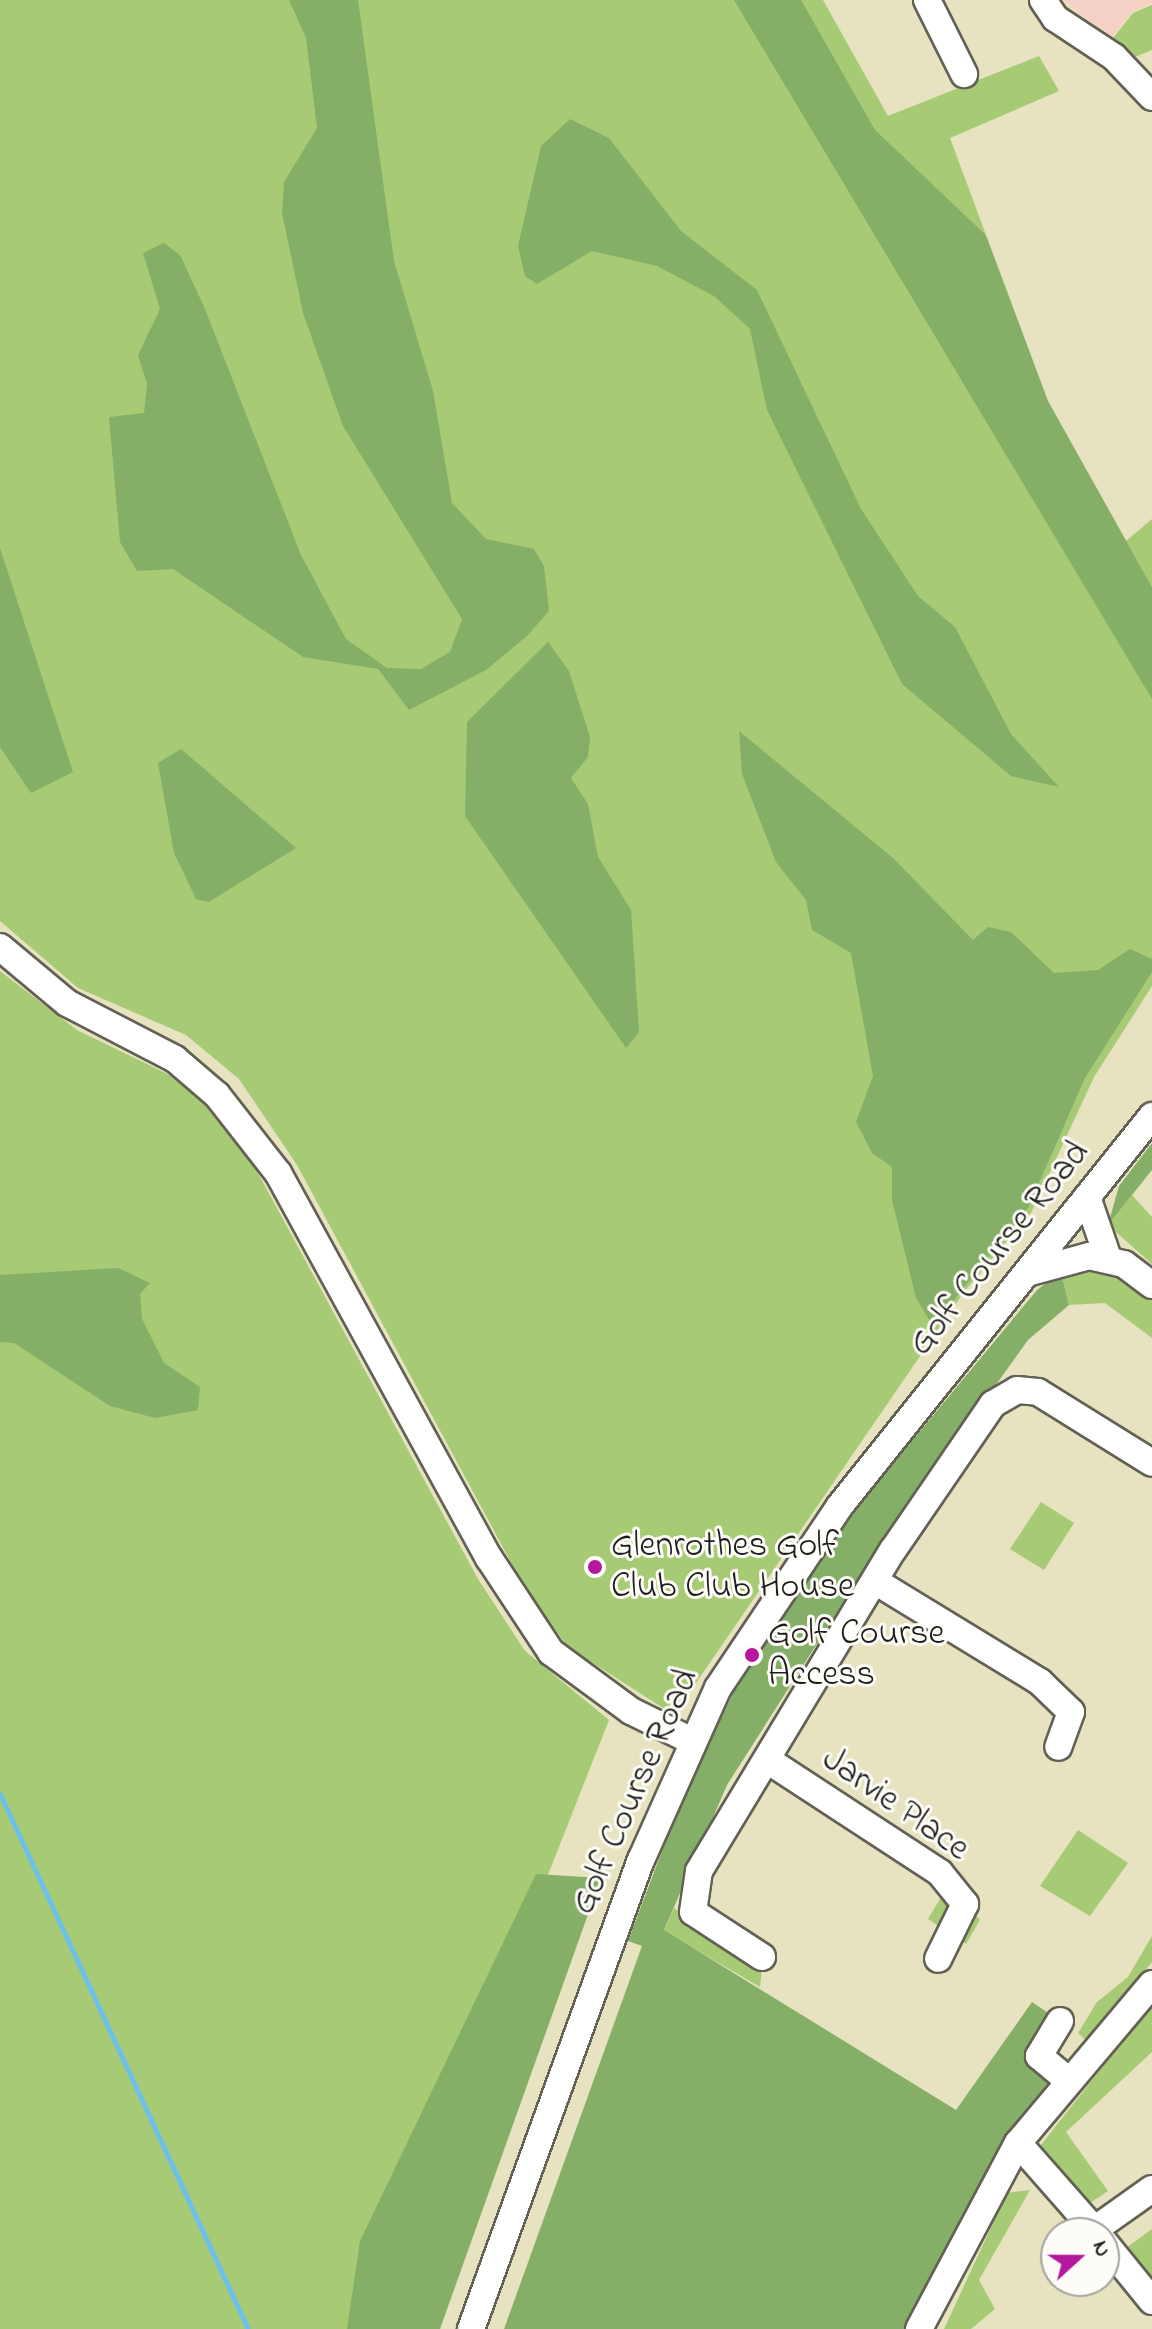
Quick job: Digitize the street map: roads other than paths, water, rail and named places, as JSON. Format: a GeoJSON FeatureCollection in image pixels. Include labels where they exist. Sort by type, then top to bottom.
{"type":"FeatureCollection","features":[{"type":"Feature","properties":{"kind":"street"},"geometry":{"type":"LineString","coordinates":[[927,0],[964,74]]}},
{"type":"Feature","properties":{"kind":"street"},"geometry":{"type":"LineString","coordinates":[[1043,0],[1055,18],[1114,57],[1152,97]]}},
{"type":"Feature","properties":{"kind":"street"},"geometry":{"type":"LineString","coordinates":[[0,947],[67,1003],[175,1059],[217,1095],[278,1173],[489,1558],[551,1652],[631,1711],[690,1740]]}},
{"type":"Feature","properties":{"kind":"street","name":"Golf Course Road"},"geometry":{"type":"LineString","coordinates":[[471,2329],[690,1740],[795,1566],[1152,1116]]}},
{"type":"Feature","properties":{"kind":"street"},"geometry":{"type":"LineString","coordinates":[[1087,1197],[1108,1258]]}},
{"type":"Feature","properties":{"kind":"street"},"geometry":{"type":"LineString","coordinates":[[1024,1275],[1066,1258],[1108,1258],[1152,1285]]}},
{"type":"Feature","properties":{"kind":"street"},"geometry":{"type":"LineString","coordinates":[[762,1957],[693,1912],[699,1871],[955,1456],[1007,1394],[1038,1392],[1152,1463]]}},
{"type":"Feature","properties":{"kind":"street"},"geometry":{"type":"LineString","coordinates":[[878,1583],[1040,1682],[1071,1712],[1058,1747]]}},
{"type":"Feature","properties":{"kind":"street","name":"Jarvie Place"},"geometry":{"type":"LineString","coordinates":[[769,1761],[940,1873],[965,1904],[938,1959]]}},
{"type":"Feature","properties":{"kind":"street"},"geometry":{"type":"LineString","coordinates":[[919,2329],[1018,2143],[1152,1984]]}},
{"type":"Feature","properties":{"kind":"street"},"geometry":{"type":"LineString","coordinates":[[1060,2021],[1039,2056],[1069,2081]]}},
{"type":"Feature","properties":{"kind":"street"},"geometry":{"type":"LineString","coordinates":[[1018,2143],[1082,2217]]}},
{"type":"Feature","properties":{"kind":"street"},"geometry":{"type":"LineString","coordinates":[[1119,2217],[1152,2189]]}},
{"type":"Feature","properties":{"kind":"street"},"geometry":{"type":"LineString","coordinates":[[1120,2262],[1152,2301]]}},
{"type":"Feature","properties":{"kind":"waterway"},"geometry":{"type":"LineString","coordinates":[[0,1794],[248,2329]]}},
{"type":"Feature","properties":{"kind":"place","name":"Glenrothes Golf Club Club House"},"geometry":{"type":"Point","coordinates":[595,1567]}},
{"type":"Feature","properties":{"kind":"place","name":"Golf Course Access"},"geometry":{"type":"Point","coordinates":[752,1655]}}]}
